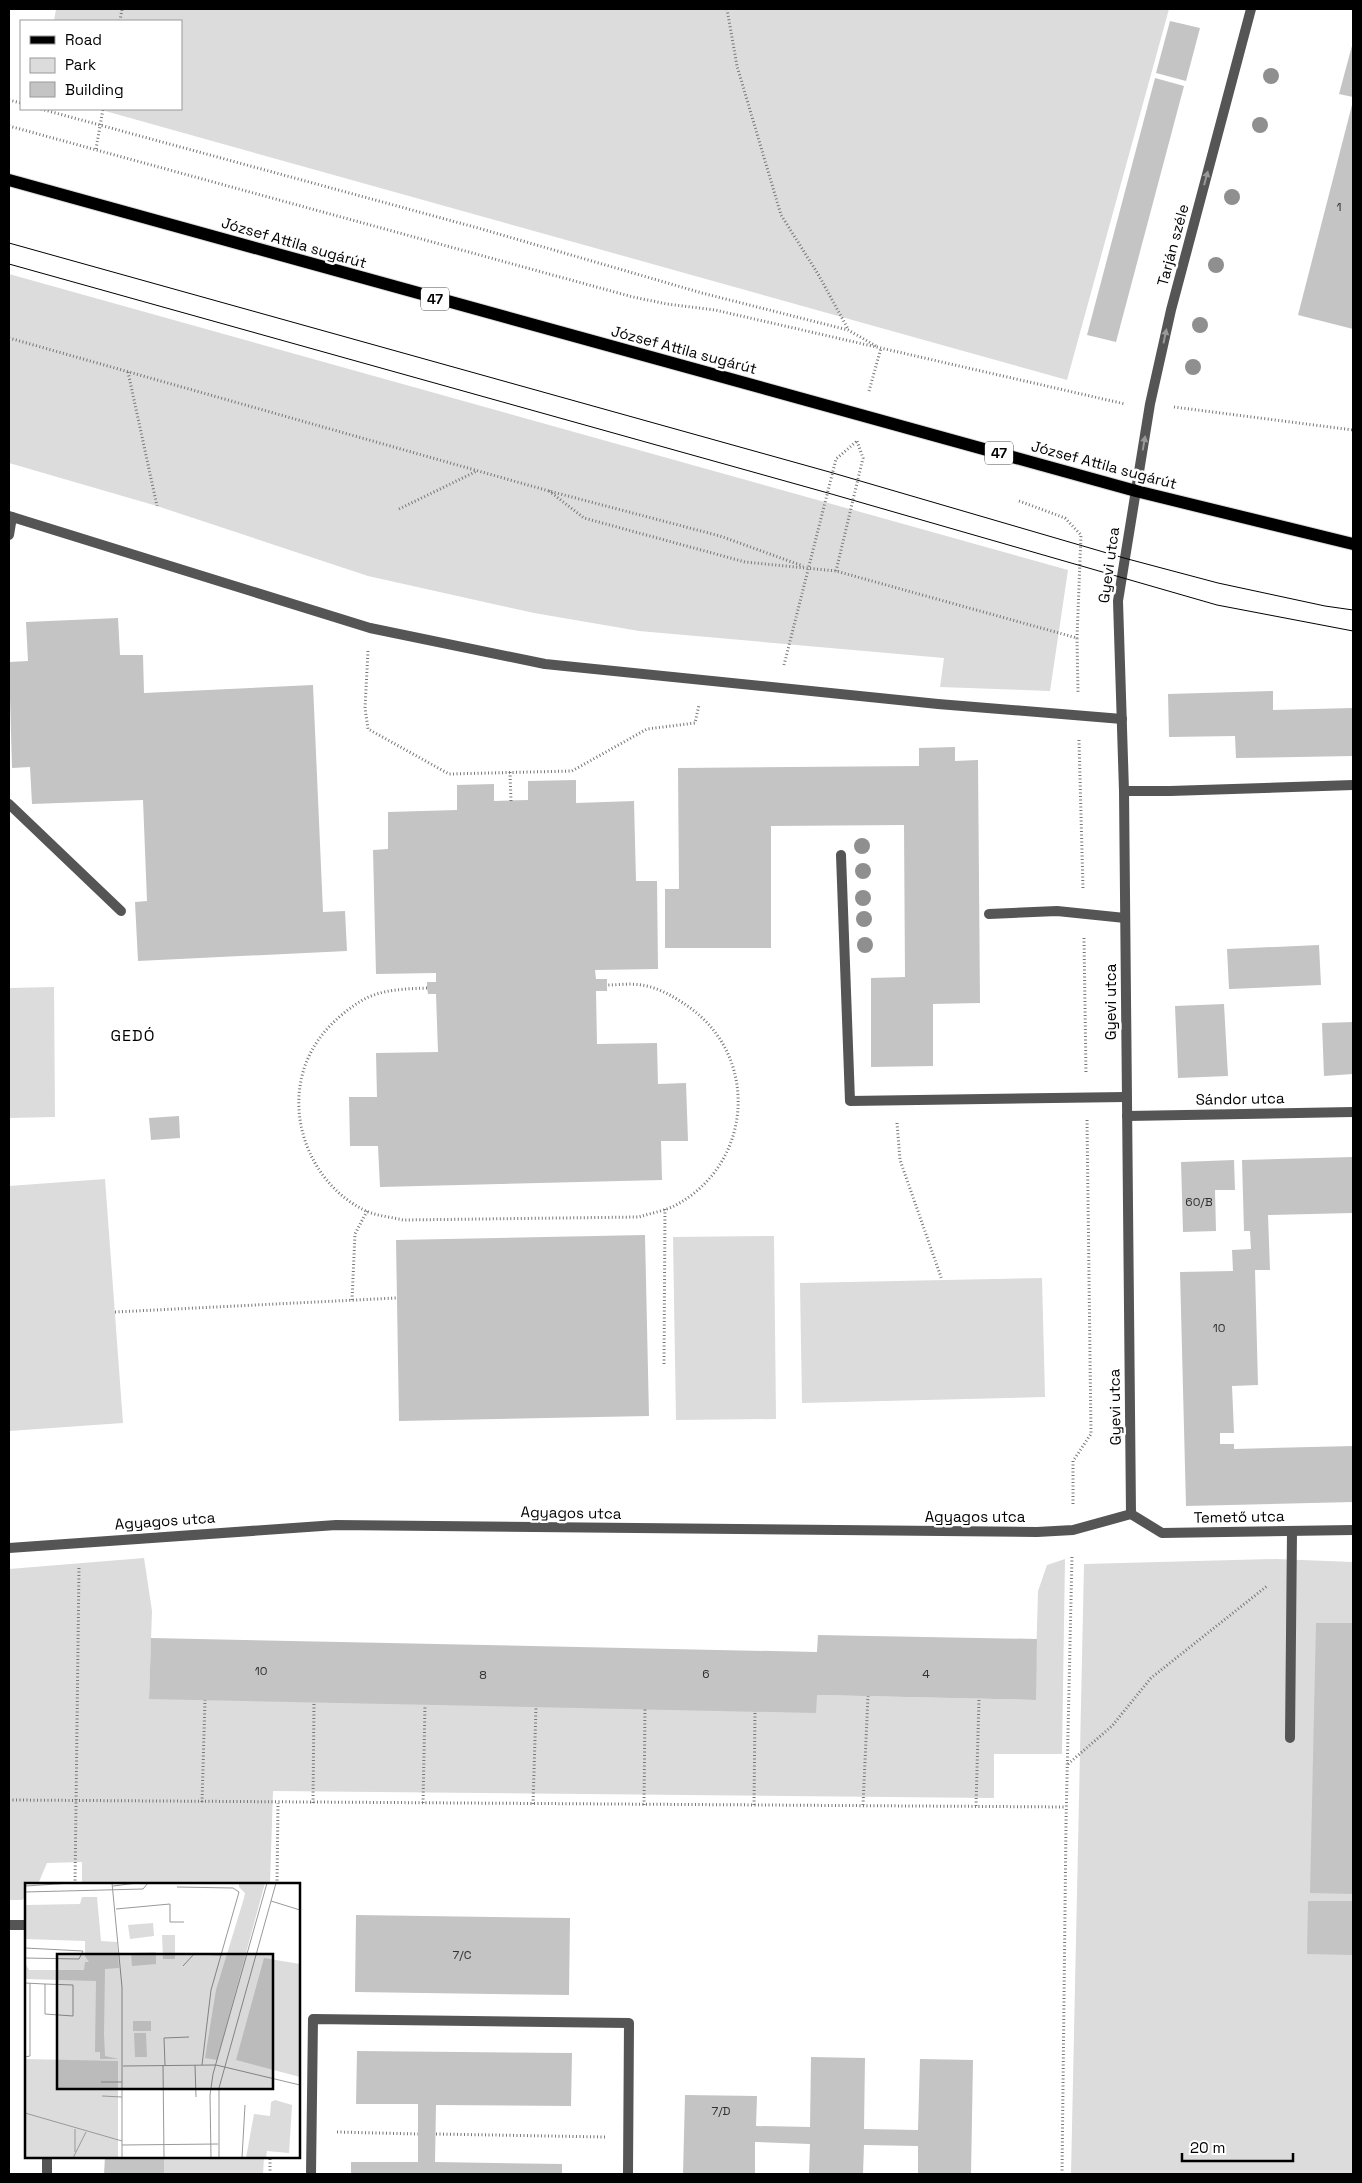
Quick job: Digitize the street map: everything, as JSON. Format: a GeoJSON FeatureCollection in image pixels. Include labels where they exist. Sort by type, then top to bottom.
{"type":"FeatureCollection","features":[{"type":"Feature","properties":{"kind":"main road","name":"József Attila sugárút"},"geometry":{"type":"LineString","coordinates":[[9,180],[1136,491],[1353,544]]}},
{"type":"Feature","properties":{"kind":"street","name":"Tarján széle"},"geometry":{"type":"LineString","coordinates":[[1136,491],[1150,404],[1171,310],[1251,9]]}},
{"type":"Feature","properties":{"kind":"street","name":"Gyevi utca"},"geometry":{"type":"LineString","coordinates":[[1131,1514],[1124,791],[1118,602],[1136,491]]}},
{"type":"Feature","properties":{"kind":"street"},"geometry":{"type":"LineString","coordinates":[[9,535],[10,517],[370,628],[545,664],[779,688],[1122,719]]}},
{"type":"Feature","properties":{"kind":"street"},"geometry":{"type":"LineString","coordinates":[[1124,791],[1170,792],[1353,785]]}},
{"type":"Feature","properties":{"kind":"street"},"geometry":{"type":"LineString","coordinates":[[9,804],[121,911]]}},
{"type":"Feature","properties":{"kind":"street"},"geometry":{"type":"LineString","coordinates":[[841,855],[850,1101],[1126,1097]]}},
{"type":"Feature","properties":{"kind":"street"},"geometry":{"type":"LineString","coordinates":[[989,914],[1057,911],[1125,918]]}},
{"type":"Feature","properties":{"kind":"street","name":"Sándor utca"},"geometry":{"type":"LineString","coordinates":[[1127,1116],[1353,1112]]}},
{"type":"Feature","properties":{"kind":"street","name":"Agyagos utca"},"geometry":{"type":"LineString","coordinates":[[9,1548],[336,1525],[949,1533],[1073,1530],[1131,1514]]}},
{"type":"Feature","properties":{"kind":"street","name":"Temető utca"},"geometry":{"type":"LineString","coordinates":[[1131,1514],[1162,1533],[1353,1530]]}},
{"type":"Feature","properties":{"kind":"street"},"geometry":{"type":"LineString","coordinates":[[1290,1738],[1292,1531]]}},
{"type":"Feature","properties":{"kind":"street"},"geometry":{"type":"LineString","coordinates":[[9,1925],[25,1925]]}},
{"type":"Feature","properties":{"kind":"street"},"geometry":{"type":"LineString","coordinates":[[311,2174],[313,2019],[630,2023],[628,2174]]}},
{"type":"Feature","properties":{"kind":"street"},"geometry":{"type":"LineString","coordinates":[[47,2158],[47,2174]]}},
{"type":"Feature","properties":{"kind":"path"},"geometry":{"type":"LineString","coordinates":[[727,9],[737,66],[781,215],[818,274],[848,330]]}},
{"type":"Feature","properties":{"kind":"path"},"geometry":{"type":"LineString","coordinates":[[45,110],[478,228],[702,293],[848,330],[881,348]]}},
{"type":"Feature","properties":{"kind":"path"},"geometry":{"type":"LineString","coordinates":[[96,150],[103,110]]}},
{"type":"Feature","properties":{"kind":"path"},"geometry":{"type":"LineString","coordinates":[[9,126],[633,297],[666,304],[715,310],[1120,404],[1150,404],[1353,430]]}},
{"type":"Feature","properties":{"kind":"path"},"geometry":{"type":"LineString","coordinates":[[9,338],[549,491],[720,536],[808,567]]}},
{"type":"Feature","properties":{"kind":"path"},"geometry":{"type":"LineString","coordinates":[[128,372],[157,506]]}},
{"type":"Feature","properties":{"kind":"path"},"geometry":{"type":"LineString","coordinates":[[779,688],[836,459],[857,441],[863,458],[836,572]]}},
{"type":"Feature","properties":{"kind":"path"},"geometry":{"type":"LineString","coordinates":[[399,509],[478,471]]}},
{"type":"Feature","properties":{"kind":"path"},"geometry":{"type":"LineString","coordinates":[[549,491],[584,518],[745,562],[808,567],[836,572],[1077,638]]}},
{"type":"Feature","properties":{"kind":"path"},"geometry":{"type":"LineString","coordinates":[[1019,501],[1065,518],[1081,535],[1077,638],[1087,1097],[1091,1434],[1073,1461],[1066,1807],[1062,2174]]}},
{"type":"Feature","properties":{"kind":"path"},"geometry":{"type":"LineString","coordinates":[[370,628],[365,708],[368,729],[449,774],[572,770],[647,729],[695,723],[705,680]]}},
{"type":"Feature","properties":{"kind":"path"},"geometry":{"type":"LineString","coordinates":[[510,772],[511,801]]}},
{"type":"Feature","properties":{"kind":"path"},"geometry":{"type":"LineString","coordinates":[[427,988],[392,990],[362,1000],[332,1022],[310,1053],[299,1088],[300,1126],[312,1161],[336,1190],[366,1211],[403,1220],[639,1216],[675,1205],[705,1184],[727,1154],[739,1118],[738,1080],[725,1045],[702,1016],[671,995],[641,985],[607,985]]}},
{"type":"Feature","properties":{"kind":"path"},"geometry":{"type":"LineString","coordinates":[[894,1100],[900,1160],[942,1280]]}},
{"type":"Feature","properties":{"kind":"path"},"geometry":{"type":"LineString","coordinates":[[664,1364],[665,1209]]}},
{"type":"Feature","properties":{"kind":"path"},"geometry":{"type":"LineString","coordinates":[[352,1300],[355,1234],[366,1211]]}},
{"type":"Feature","properties":{"kind":"path"},"geometry":{"type":"LineString","coordinates":[[115,1312],[396,1298]]}},
{"type":"Feature","properties":{"kind":"path"},"geometry":{"type":"LineString","coordinates":[[75,1883],[79,1542]]}},
{"type":"Feature","properties":{"kind":"path"},"geometry":{"type":"LineString","coordinates":[[1067,1764],[1112,1726],[1151,1678],[1292,1567]]}},
{"type":"Feature","properties":{"kind":"path"},"geometry":{"type":"LineString","coordinates":[[863,1806],[868,1696]]}},
{"type":"Feature","properties":{"kind":"path"},"geometry":{"type":"LineString","coordinates":[[976,1806],[979,1699]]}},
{"type":"Feature","properties":{"kind":"path"},"geometry":{"type":"LineString","coordinates":[[202,1802],[205,1700]]}},
{"type":"Feature","properties":{"kind":"path"},"geometry":{"type":"LineString","coordinates":[[313,1803],[314,1702]]}},
{"type":"Feature","properties":{"kind":"path"},"geometry":{"type":"LineString","coordinates":[[423,1803],[425,1705]]}},
{"type":"Feature","properties":{"kind":"path"},"geometry":{"type":"LineString","coordinates":[[533,1804],[536,1707]]}},
{"type":"Feature","properties":{"kind":"path"},"geometry":{"type":"LineString","coordinates":[[644,1805],[645,1709]]}},
{"type":"Feature","properties":{"kind":"path"},"geometry":{"type":"LineString","coordinates":[[754,1805],[755,1712]]}},
{"type":"Feature","properties":{"kind":"path"},"geometry":{"type":"LineString","coordinates":[[9,1800],[1066,1807]]}},
{"type":"Feature","properties":{"kind":"path"},"geometry":{"type":"LineString","coordinates":[[277,1883],[278,1803]]}},
{"type":"Feature","properties":{"kind":"path"},"geometry":{"type":"LineString","coordinates":[[312,2132],[418,2134]]}},
{"type":"Feature","properties":{"kind":"path"},"geometry":{"type":"LineString","coordinates":[[436,2134],[628,2137]]}},
{"type":"Feature","properties":{"kind":"path"},"geometry":{"type":"LineString","coordinates":[[270,2158],[270,2174]]}},
{"type":"Feature","properties":{"kind":"green space"},"geometry":{"type":"Polygon","coordinates":[[[56,9],[1169,9],[1067,380],[102,110],[182,110],[182,20],[54,20],[56,9]]]}},
{"type":"Feature","properties":{"kind":"green space"},"geometry":{"type":"Polygon","coordinates":[[[9,274],[1068,570],[1050,691],[940,687],[944,658],[639,631],[534,613],[368,576],[157,506],[9,463],[9,274]]]}},
{"type":"Feature","properties":{"kind":"green space"},"geometry":{"type":"Polygon","coordinates":[[[54,987],[55,1117],[9,1118],[9,988],[54,987]]]}},
{"type":"Feature","properties":{"kind":"green space"},"geometry":{"type":"Polygon","coordinates":[[[105,1179],[123,1423],[9,1431],[9,1186],[105,1179]]]}},
{"type":"Feature","properties":{"kind":"green space"},"geometry":{"type":"Polygon","coordinates":[[[774,1236],[776,1419],[676,1420],[673,1237],[774,1236]]]}},
{"type":"Feature","properties":{"kind":"green space"},"geometry":{"type":"Polygon","coordinates":[[[1042,1278],[1045,1397],[802,1403],[800,1283],[1042,1278]]]}},
{"type":"Feature","properties":{"kind":"green space"},"geometry":{"type":"Polygon","coordinates":[[[144,1558],[152,1611],[149,1699],[817,1695],[1035,1700],[1038,1591],[1047,1565],[1065,1559],[1062,1754],[994,1754],[994,1798],[273,1791],[270,1883],[82,1883],[82,1862],[47,1863],[38,1883],[25,1883],[25,1898],[22,1900],[9,1900],[9,1569],[144,1558]]]}},
{"type":"Feature","properties":{"kind":"green space"},"geometry":{"type":"Polygon","coordinates":[[[1276,1559],[1353,1562],[1353,2174],[1071,2174],[1084,1564],[1276,1559]]]}},
{"type":"Feature","properties":{"kind":"green space"},"geometry":{"type":"Polygon","coordinates":[[[164,2158],[264,2158],[263,2174],[164,2174],[164,2158]]]}},
{"type":"Feature","properties":{"kind":"building"},"geometry":{"type":"Polygon","coordinates":[[[1170,21],[1200,28],[1186,81],[1156,73],[1170,21]]]}},
{"type":"Feature","properties":{"kind":"building"},"geometry":{"type":"Polygon","coordinates":[[[1353,42],[1353,97],[1339,94],[1353,42]]]}},
{"type":"Feature","properties":{"kind":"building"},"geometry":{"type":"Polygon","coordinates":[[[1155,78],[1184,86],[1116,342],[1087,335],[1155,78]]]}},
{"type":"Feature","properties":{"kind":"building"},"geometry":{"type":"Polygon","coordinates":[[[1353,101],[1353,329],[1298,315],[1353,101]]]}},
{"type":"Feature","properties":{"kind":"building"},"geometry":{"type":"Polygon","coordinates":[[[118,618],[120,655],[143,655],[144,693],[313,685],[323,912],[345,911],[347,951],[138,961],[135,902],[147,901],[143,800],[32,804],[30,767],[12,768],[9,662],[28,661],[26,622],[118,618]]]}},
{"type":"Feature","properties":{"kind":"building"},"geometry":{"type":"Polygon","coordinates":[[[1273,691],[1273,710],[1353,708],[1353,756],[1236,758],[1235,736],[1169,737],[1168,694],[1273,691]]]}},
{"type":"Feature","properties":{"kind":"building"},"geometry":{"type":"Polygon","coordinates":[[[955,747],[955,761],[978,760],[980,1003],[933,1004],[933,1066],[871,1067],[871,978],[905,977],[904,825],[771,826],[771,948],[665,948],[665,889],[679,889],[678,768],[919,766],[919,748],[955,747]]]}},
{"type":"Feature","properties":{"kind":"building"},"geometry":{"type":"Polygon","coordinates":[[[576,780],[576,803],[634,801],[636,881],[657,881],[658,969],[595,970],[596,979],[607,979],[607,991],[596,991],[597,1044],[657,1043],[658,1084],[686,1083],[688,1141],[661,1141],[662,1180],[380,1187],[378,1146],[350,1146],[349,1097],[377,1097],[376,1053],[438,1052],[436,994],[428,994],[427,988],[427,982],[436,982],[436,973],[376,974],[373,850],[388,849],[388,812],[457,810],[457,785],[494,784],[494,801],[528,800],[528,781],[576,780]]]}},
{"type":"Feature","properties":{"kind":"building"},"geometry":{"type":"Polygon","coordinates":[[[1319,945],[1321,985],[1229,989],[1227,949],[1319,945]]]}},
{"type":"Feature","properties":{"kind":"building"},"geometry":{"type":"Polygon","coordinates":[[[1224,1004],[1228,1076],[1178,1078],[1175,1006],[1224,1004]]]}},
{"type":"Feature","properties":{"kind":"building"},"geometry":{"type":"Polygon","coordinates":[[[1353,1022],[1353,1074],[1324,1076],[1322,1023],[1353,1022]]]}},
{"type":"Feature","properties":{"kind":"building"},"geometry":{"type":"Polygon","coordinates":[[[179,1116],[180,1138],[151,1140],[149,1118],[179,1116]]]}},
{"type":"Feature","properties":{"kind":"building"},"geometry":{"type":"Polygon","coordinates":[[[1353,1157],[1353,1213],[1268,1215],[1270,1270],[1255,1270],[1258,1385],[1232,1386],[1234,1433],[1220,1433],[1220,1444],[1234,1444],[1234,1449],[1353,1446],[1353,1502],[1186,1506],[1180,1272],[1233,1271],[1232,1250],[1251,1249],[1250,1231],[1244,1231],[1242,1160],[1353,1157]]]}},
{"type":"Feature","properties":{"kind":"building"},"geometry":{"type":"Polygon","coordinates":[[[1234,1160],[1235,1190],[1215,1190],[1216,1231],[1183,1232],[1181,1162],[1234,1160]]]}},
{"type":"Feature","properties":{"kind":"building"},"geometry":{"type":"Polygon","coordinates":[[[645,1235],[649,1416],[399,1421],[396,1240],[645,1235]]]}},
{"type":"Feature","properties":{"kind":"building"},"geometry":{"type":"Polygon","coordinates":[[[1316,1623],[1353,1623],[1353,1894],[1310,1893],[1316,1623]]]}},
{"type":"Feature","properties":{"kind":"building"},"geometry":{"type":"Polygon","coordinates":[[[818,1635],[1037,1639],[1036,1700],[817,1695],[816,1713],[149,1699],[151,1638],[817,1652],[818,1635]]]}},
{"type":"Feature","properties":{"kind":"building"},"geometry":{"type":"Polygon","coordinates":[[[1308,1901],[1353,1901],[1353,1955],[1307,1954],[1308,1901]]]}},
{"type":"Feature","properties":{"kind":"building"},"geometry":{"type":"Polygon","coordinates":[[[356,1915],[570,1918],[569,1995],[355,1992],[356,1915]]]}},
{"type":"Feature","properties":{"kind":"building"},"geometry":{"type":"Polygon","coordinates":[[[357,2051],[572,2053],[571,2106],[436,2105],[435,2162],[562,2164],[562,2174],[351,2174],[351,2162],[418,2162],[418,2104],[356,2104],[357,2051]]]}},
{"type":"Feature","properties":{"kind":"building"},"geometry":{"type":"Polygon","coordinates":[[[811,2057],[865,2058],[864,2129],[918,2130],[920,2059],[973,2060],[971,2174],[918,2174],[918,2146],[864,2145],[863,2174],[809,2174],[810,2144],[755,2142],[755,2174],[683,2174],[685,2095],[757,2096],[756,2126],[810,2127],[811,2057]]]}},
{"type":"Feature","properties":{"kind":"building"},"geometry":{"type":"Polygon","coordinates":[[[105,2158],[164,2158],[164,2174],[104,2174],[105,2158]]]}},
{"type":"Feature","properties":{"kind":"tram line"},"geometry":{"type":"LineString","coordinates":[[9,243],[833,473],[1124,558],[1218,583],[1325,606],[1353,610]]}},
{"type":"Feature","properties":{"kind":"tram line"},"geometry":{"type":"LineString","coordinates":[[9,264],[828,493],[1217,605],[1353,631]]}},
{"type":"Feature","properties":{"kind":"district","name":"GEDÓ"},"geometry":{"type":"Point","coordinates":[133,1035]}}]}
